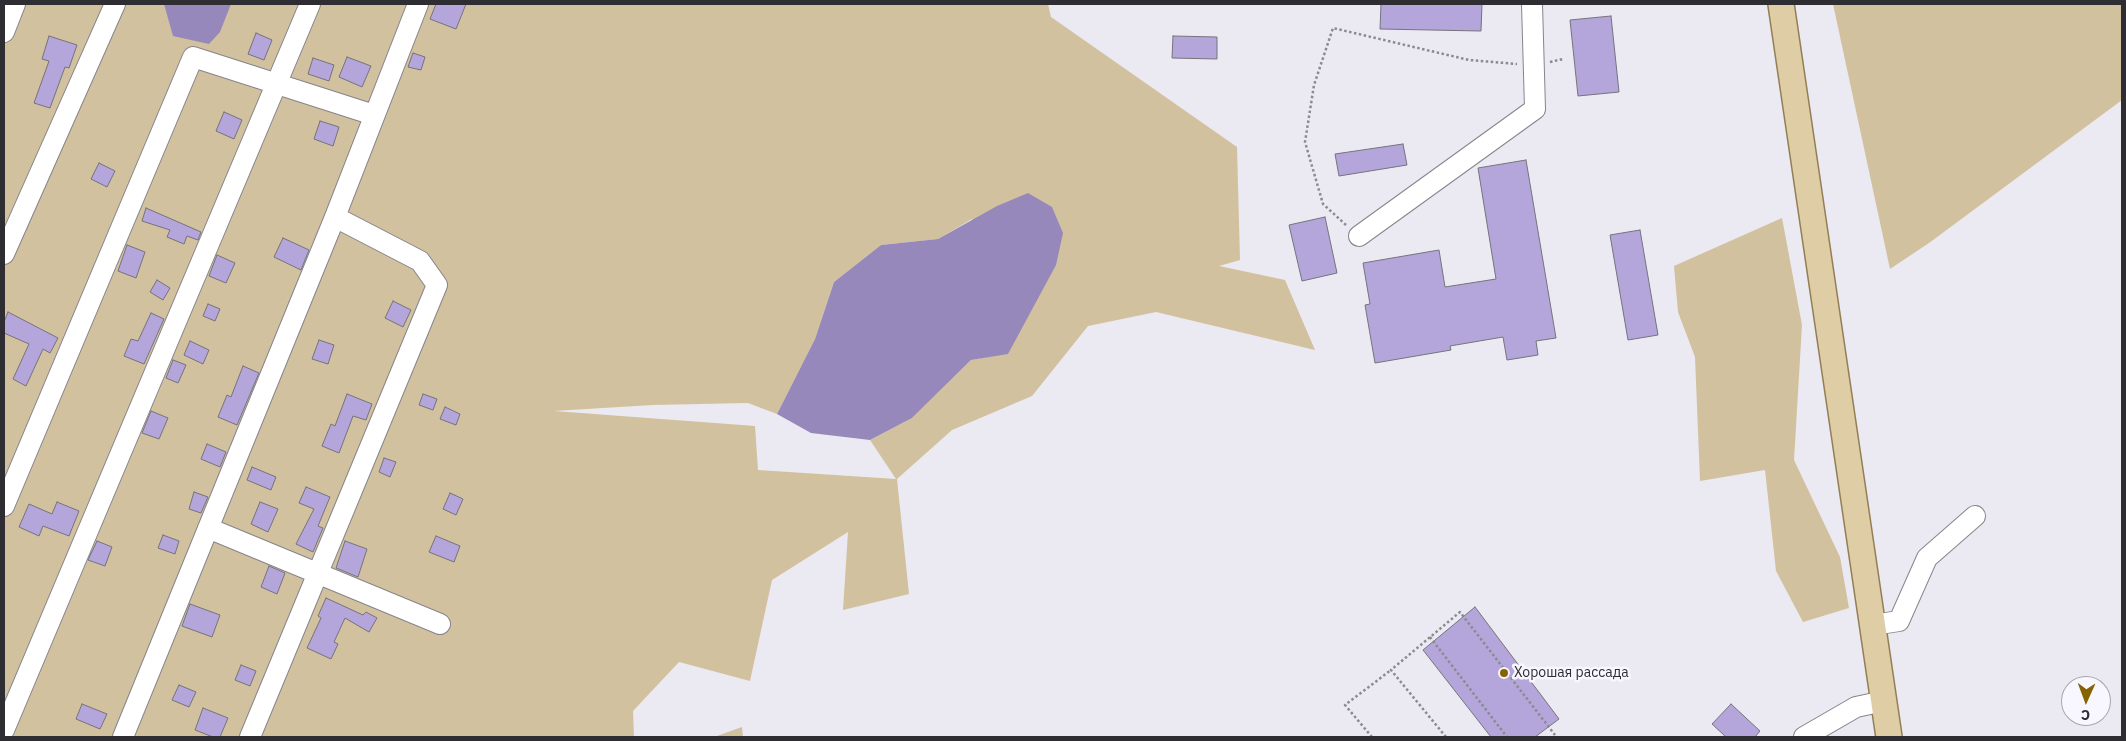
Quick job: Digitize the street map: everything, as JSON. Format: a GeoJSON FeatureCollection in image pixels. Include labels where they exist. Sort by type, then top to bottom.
{"type":"FeatureCollection","features":[{"type":"Feature","properties":{"kind":"main road"},"geometry":{"type":"LineString","coordinates":[[1781,4],[1889,737]]}},
{"type":"Feature","properties":{"kind":"lane"},"geometry":{"type":"LineString","coordinates":[[4,32],[15,4]]}},
{"type":"Feature","properties":{"kind":"lane"},"geometry":{"type":"LineString","coordinates":[[4,254],[115,4]]}},
{"type":"Feature","properties":{"kind":"lane"},"geometry":{"type":"LineString","coordinates":[[4,730],[310,4]]}},
{"type":"Feature","properties":{"kind":"lane"},"geometry":{"type":"LineString","coordinates":[[123,737],[335,216],[418,4]]}},
{"type":"Feature","properties":{"kind":"lane"},"geometry":{"type":"LineString","coordinates":[[1359,236],[1535,109],[1532,4]]}},
{"type":"Feature","properties":{"kind":"lane"},"geometry":{"type":"LineString","coordinates":[[4,506],[193,57],[374,116]]}},
{"type":"Feature","properties":{"kind":"lane"},"geometry":{"type":"LineString","coordinates":[[250,737],[437,285],[420,260],[335,216]]}},
{"type":"Feature","properties":{"kind":"lane"},"geometry":{"type":"LineString","coordinates":[[1873,625],[1899,621],[1927,558],[1976,516]]}},
{"type":"Feature","properties":{"kind":"lane"},"geometry":{"type":"LineString","coordinates":[[208,528],[440,624]]}},
{"type":"Feature","properties":{"kind":"lane"},"geometry":{"type":"LineString","coordinates":[[1804,737],[1856,707],[1884,701]]}},
{"type":"Feature","properties":{"kind":"path"},"geometry":{"type":"LineString","coordinates":[[1359,236],[1323,204],[1306,142],[1314,85],[1333,28],[1469,60],[1534,65],[1563,59]]}},
{"type":"Feature","properties":{"kind":"path"},"geometry":{"type":"LineString","coordinates":[[1372,737],[1345,705],[1391,670],[1460,612],[1555,735]]}},
{"type":"Feature","properties":{"kind":"path"},"geometry":{"type":"LineString","coordinates":[[1430,637],[1507,737]]}},
{"type":"Feature","properties":{"kind":"path"},"geometry":{"type":"LineString","coordinates":[[1391,670],[1446,737]]}},
{"type":"Feature","properties":{"kind":"shaded area"},"geometry":{"type":"Polygon","coordinates":[[[4,4],[1048,4],[1051,17],[1237,147],[1240,260],[1219,266],[1285,280],[1315,350],[1156,312],[1088,326],[1032,396],[952,430],[897,479],[909,594],[843,610],[848,532],[772,580],[750,681],[679,662],[633,711],[634,737],[4,737],[4,4]],[[972,219],[938,239],[881,245],[834,282],[815,339],[777,414],[748,403],[652,405],[554,411],[755,426],[758,470],[896,479],[870,440],[912,418],[971,360],[1008,353],[972,219]]]}},
{"type":"Feature","properties":{"kind":"shaded area"},"geometry":{"type":"Polygon","coordinates":[[[164,4],[231,4],[220,32],[209,44],[173,36],[164,4]]]}},
{"type":"Feature","properties":{"kind":"shaded area"},"geometry":{"type":"Polygon","coordinates":[[[1833,4],[2122,4],[2122,100],[1929,243],[1890,269],[1833,4]]]}},
{"type":"Feature","properties":{"kind":"shaded area"},"geometry":{"type":"Polygon","coordinates":[[[1028,193],[1052,207],[1063,233],[1056,265],[1008,354],[971,360],[912,418],[870,440],[811,433],[777,414],[815,339],[834,282],[881,245],[938,239],[997,206],[1028,193]]]}},
{"type":"Feature","properties":{"kind":"shaded area"},"geometry":{"type":"Polygon","coordinates":[[[1782,218],[1802,325],[1794,460],[1840,557],[1849,608],[1803,622],[1776,571],[1765,470],[1700,481],[1695,357],[1678,312],[1674,266],[1782,218]]]}},
{"type":"Feature","properties":{"kind":"shaded area"},"geometry":{"type":"Polygon","coordinates":[[[742,727],[743,737],[714,737],[742,727]]]}},
{"type":"Feature","properties":{"kind":"building"},"geometry":{"type":"Polygon","coordinates":[[[436,4],[466,4],[456,29],[430,19],[436,4]]]}},
{"type":"Feature","properties":{"kind":"building"},"geometry":{"type":"Polygon","coordinates":[[[1381,4],[1482,4],[1481,31],[1380,29],[1381,4]]]}},
{"type":"Feature","properties":{"kind":"building"},"geometry":{"type":"Polygon","coordinates":[[[1611,16],[1619,92],[1578,96],[1570,20],[1611,16]]]}},
{"type":"Feature","properties":{"kind":"building"},"geometry":{"type":"Polygon","coordinates":[[[256,33],[272,40],[264,60],[248,54],[256,33]]]}},
{"type":"Feature","properties":{"kind":"building"},"geometry":{"type":"Polygon","coordinates":[[[49,36],[77,45],[69,68],[65,67],[50,108],[34,103],[49,61],[42,59],[49,36]]]}},
{"type":"Feature","properties":{"kind":"building"},"geometry":{"type":"Polygon","coordinates":[[[1173,36],[1217,37],[1217,59],[1172,58],[1173,36]]]}},
{"type":"Feature","properties":{"kind":"building"},"geometry":{"type":"Polygon","coordinates":[[[413,53],[425,57],[421,70],[408,67],[413,53]]]}},
{"type":"Feature","properties":{"kind":"building"},"geometry":{"type":"Polygon","coordinates":[[[347,57],[371,66],[362,87],[339,77],[347,57]]]}},
{"type":"Feature","properties":{"kind":"building"},"geometry":{"type":"Polygon","coordinates":[[[313,58],[334,65],[329,81],[308,74],[313,58]]]}},
{"type":"Feature","properties":{"kind":"building"},"geometry":{"type":"Polygon","coordinates":[[[224,112],[242,120],[234,139],[216,131],[224,112]]]}},
{"type":"Feature","properties":{"kind":"building"},"geometry":{"type":"Polygon","coordinates":[[[320,121],[339,127],[333,146],[314,139],[320,121]]]}},
{"type":"Feature","properties":{"kind":"building"},"geometry":{"type":"Polygon","coordinates":[[[1403,144],[1407,165],[1339,176],[1335,154],[1403,144]]]}},
{"type":"Feature","properties":{"kind":"building"},"geometry":{"type":"Polygon","coordinates":[[[1526,160],[1556,338],[1536,341],[1538,355],[1507,360],[1503,337],[1450,346],[1451,350],[1375,363],[1365,305],[1370,304],[1363,263],[1439,250],[1445,287],[1496,279],[1478,168],[1526,160]]]}},
{"type":"Feature","properties":{"kind":"building"},"geometry":{"type":"Polygon","coordinates":[[[99,163],[115,171],[107,187],[91,179],[99,163]]]}},
{"type":"Feature","properties":{"kind":"building"},"geometry":{"type":"Polygon","coordinates":[[[146,208],[201,232],[198,240],[187,236],[184,244],[167,237],[170,230],[142,221],[146,208]]]}},
{"type":"Feature","properties":{"kind":"building"},"geometry":{"type":"Polygon","coordinates":[[[1325,217],[1337,273],[1302,281],[1289,225],[1325,217]]]}},
{"type":"Feature","properties":{"kind":"building"},"geometry":{"type":"Polygon","coordinates":[[[1640,230],[1658,335],[1628,340],[1610,235],[1640,230]]]}},
{"type":"Feature","properties":{"kind":"building"},"geometry":{"type":"Polygon","coordinates":[[[283,238],[309,250],[301,270],[274,257],[283,238]]]}},
{"type":"Feature","properties":{"kind":"building"},"geometry":{"type":"Polygon","coordinates":[[[127,245],[145,252],[136,278],[118,271],[127,245]]]}},
{"type":"Feature","properties":{"kind":"building"},"geometry":{"type":"Polygon","coordinates":[[[217,255],[235,263],[226,283],[209,276],[217,255]]]}},
{"type":"Feature","properties":{"kind":"building"},"geometry":{"type":"Polygon","coordinates":[[[157,280],[170,288],[163,300],[150,292],[157,280]]]}},
{"type":"Feature","properties":{"kind":"building"},"geometry":{"type":"Polygon","coordinates":[[[393,301],[411,310],[403,327],[385,318],[393,301]]]}},
{"type":"Feature","properties":{"kind":"building"},"geometry":{"type":"Polygon","coordinates":[[[208,304],[220,309],[215,321],[203,316],[208,304]]]}},
{"type":"Feature","properties":{"kind":"building"},"geometry":{"type":"Polygon","coordinates":[[[8,312],[58,338],[50,353],[43,349],[26,386],[13,379],[29,344],[4,333],[4,322],[8,312]]]}},
{"type":"Feature","properties":{"kind":"building"},"geometry":{"type":"Polygon","coordinates":[[[151,313],[164,319],[144,364],[124,356],[131,339],[138,341],[151,313]]]}},
{"type":"Feature","properties":{"kind":"building"},"geometry":{"type":"Polygon","coordinates":[[[319,340],[334,345],[328,364],[312,359],[319,340]]]}},
{"type":"Feature","properties":{"kind":"building"},"geometry":{"type":"Polygon","coordinates":[[[190,341],[209,350],[203,364],[184,355],[190,341]]]}},
{"type":"Feature","properties":{"kind":"building"},"geometry":{"type":"Polygon","coordinates":[[[173,360],[186,365],[178,383],[166,378],[173,360]]]}},
{"type":"Feature","properties":{"kind":"building"},"geometry":{"type":"Polygon","coordinates":[[[243,366],[259,373],[237,425],[218,417],[227,395],[231,397],[243,366]]]}},
{"type":"Feature","properties":{"kind":"building"},"geometry":{"type":"Polygon","coordinates":[[[347,394],[372,404],[366,420],[353,416],[339,453],[322,446],[331,424],[335,426],[347,394]]]}},
{"type":"Feature","properties":{"kind":"building"},"geometry":{"type":"Polygon","coordinates":[[[423,394],[437,399],[433,410],[419,405],[423,394]]]}},
{"type":"Feature","properties":{"kind":"building"},"geometry":{"type":"Polygon","coordinates":[[[445,407],[460,414],[456,425],[440,419],[445,407]]]}},
{"type":"Feature","properties":{"kind":"building"},"geometry":{"type":"Polygon","coordinates":[[[151,411],[168,418],[159,439],[142,433],[151,411]]]}},
{"type":"Feature","properties":{"kind":"building"},"geometry":{"type":"Polygon","coordinates":[[[207,444],[226,452],[220,467],[201,459],[207,444]]]}},
{"type":"Feature","properties":{"kind":"building"},"geometry":{"type":"Polygon","coordinates":[[[384,458],[396,462],[390,477],[379,472],[384,458]]]}},
{"type":"Feature","properties":{"kind":"building"},"geometry":{"type":"Polygon","coordinates":[[[252,467],[276,477],[271,490],[247,480],[252,467]]]}},
{"type":"Feature","properties":{"kind":"building"},"geometry":{"type":"Polygon","coordinates":[[[306,487],[330,497],[318,526],[323,528],[313,552],[296,544],[314,509],[299,503],[306,487]]]}},
{"type":"Feature","properties":{"kind":"building"},"geometry":{"type":"Polygon","coordinates":[[[194,492],[208,497],[201,513],[189,509],[194,492]]]}},
{"type":"Feature","properties":{"kind":"building"},"geometry":{"type":"Polygon","coordinates":[[[450,493],[463,499],[456,515],[443,509],[450,493]]]}},
{"type":"Feature","properties":{"kind":"building"},"geometry":{"type":"Polygon","coordinates":[[[57,502],[79,511],[69,536],[43,526],[39,536],[19,527],[29,504],[52,514],[57,502]]]}},
{"type":"Feature","properties":{"kind":"building"},"geometry":{"type":"Polygon","coordinates":[[[260,502],[278,509],[268,532],[251,524],[260,502]]]}},
{"type":"Feature","properties":{"kind":"building"},"geometry":{"type":"Polygon","coordinates":[[[163,535],[179,541],[175,554],[158,548],[163,535]]]}},
{"type":"Feature","properties":{"kind":"building"},"geometry":{"type":"Polygon","coordinates":[[[436,536],[460,546],[454,562],[429,552],[436,536]]]}},
{"type":"Feature","properties":{"kind":"building"},"geometry":{"type":"Polygon","coordinates":[[[97,541],[112,547],[105,566],[88,560],[97,541]]]}},
{"type":"Feature","properties":{"kind":"building"},"geometry":{"type":"Polygon","coordinates":[[[345,541],[367,549],[358,577],[336,568],[345,541]]]}},
{"type":"Feature","properties":{"kind":"building"},"geometry":{"type":"Polygon","coordinates":[[[269,566],[285,573],[277,594],[261,587],[269,566]]]}},
{"type":"Feature","properties":{"kind":"building"},"geometry":{"type":"Polygon","coordinates":[[[326,598],[363,615],[366,612],[377,618],[369,632],[345,618],[334,642],[338,644],[331,659],[307,648],[321,618],[318,616],[326,598]]]}},
{"type":"Feature","properties":{"kind":"building"},"geometry":{"type":"Polygon","coordinates":[[[190,604],[220,615],[212,637],[182,626],[190,604]]]}},
{"type":"Feature","properties":{"kind":"building"},"geometry":{"type":"Polygon","coordinates":[[[1475,607],[1559,719],[1535,737],[1491,737],[1423,650],[1475,607]]]}},
{"type":"Feature","properties":{"kind":"building"},"geometry":{"type":"Polygon","coordinates":[[[241,665],[256,671],[250,686],[235,680],[241,665]]]}},
{"type":"Feature","properties":{"kind":"building"},"geometry":{"type":"Polygon","coordinates":[[[179,685],[196,692],[189,707],[172,700],[179,685]]]}},
{"type":"Feature","properties":{"kind":"building"},"geometry":{"type":"Polygon","coordinates":[[[82,704],[107,714],[100,729],[76,719],[82,704]]]}},
{"type":"Feature","properties":{"kind":"building"},"geometry":{"type":"Polygon","coordinates":[[[1731,704],[1760,731],[1755,737],[1726,737],[1712,724],[1731,704]]]}},
{"type":"Feature","properties":{"kind":"building"},"geometry":{"type":"Polygon","coordinates":[[[203,708],[228,718],[220,737],[213,737],[195,730],[203,708]]]}},
{"type":"Feature","properties":{"kind":"place","name":"Хорошая рассада"},"geometry":{"type":"Point","coordinates":[1504,673]}}]}
